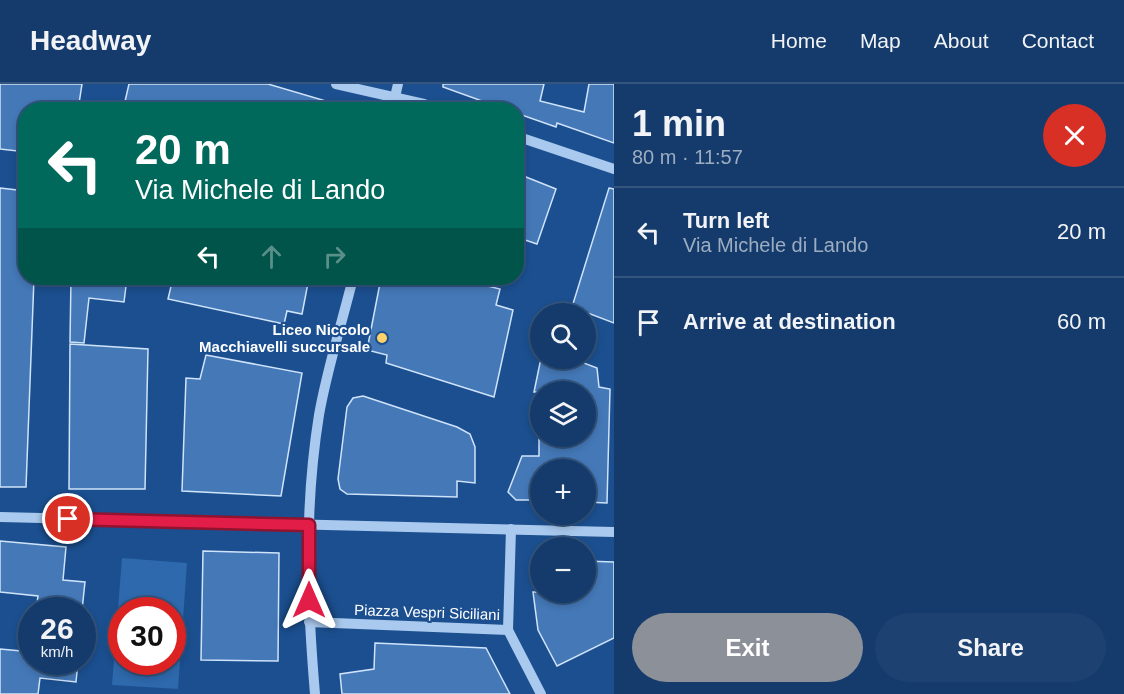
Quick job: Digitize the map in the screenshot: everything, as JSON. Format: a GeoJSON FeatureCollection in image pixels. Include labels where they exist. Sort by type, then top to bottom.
{"type":"FeatureCollection","features":[{"type":"Feature","properties":{"kind":"street"},"geometry":{"type":"LineString","coordinates":[[336,84],[410,102]]}},
{"type":"Feature","properties":{"kind":"street"},"geometry":{"type":"LineString","coordinates":[[394,102],[398,84]]}},
{"type":"Feature","properties":{"kind":"street"},"geometry":{"type":"LineString","coordinates":[[524,139],[614,170]]}},
{"type":"Feature","properties":{"kind":"street"},"geometry":{"type":"LineString","coordinates":[[315,694],[309,622],[309,498],[320,414],[351,285]]}},
{"type":"Feature","properties":{"kind":"street"},"geometry":{"type":"LineString","coordinates":[[0,517],[614,532]]}},
{"type":"Feature","properties":{"kind":"street"},"geometry":{"type":"LineString","coordinates":[[511,529],[508,630],[541,694]]}},
{"type":"Feature","properties":{"kind":"street","name":"Piazza Vespri Siciliani"},"geometry":{"type":"LineString","coordinates":[[309,622],[508,630]]}},
{"type":"Feature","properties":{"kind":"shaded area"},"geometry":{"type":"Polygon","coordinates":[[[122,558],[187,563],[185,597],[119,597],[122,558]]]}},
{"type":"Feature","properties":{"kind":"shaded area"},"geometry":{"type":"Polygon","coordinates":[[[113,675],[179,675],[178,689],[112,685],[113,675]]]}},
{"type":"Feature","properties":{"kind":"building"},"geometry":{"type":"Polygon","coordinates":[[[0,84],[82,84],[79,102],[18,102],[18,151],[0,149],[0,84]]]}},
{"type":"Feature","properties":{"kind":"building"},"geometry":{"type":"Polygon","coordinates":[[[129,84],[268,84],[329,102],[125,102],[129,84]]]}},
{"type":"Feature","properties":{"kind":"building"},"geometry":{"type":"Polygon","coordinates":[[[443,84],[544,84],[540,101],[584,112],[589,84],[614,84],[614,143],[557,123],[556,127],[524,116],[524,102],[485,102],[443,87],[443,84]]]}},
{"type":"Feature","properties":{"kind":"building"},"geometry":{"type":"Polygon","coordinates":[[[524,176],[556,189],[537,244],[524,240],[524,176]]]}},
{"type":"Feature","properties":{"kind":"building"},"geometry":{"type":"Polygon","coordinates":[[[0,188],[18,190],[18,285],[34,285],[26,487],[0,487],[0,188]]]}},
{"type":"Feature","properties":{"kind":"building"},"geometry":{"type":"Polygon","coordinates":[[[609,188],[614,189],[614,323],[596,316],[596,303],[573,303],[609,188]]]}},
{"type":"Feature","properties":{"kind":"building"},"geometry":{"type":"Polygon","coordinates":[[[71,285],[126,285],[124,302],[89,298],[84,343],[70,342],[71,285]]]}},
{"type":"Feature","properties":{"kind":"building"},"geometry":{"type":"Polygon","coordinates":[[[171,285],[308,285],[302,314],[287,311],[284,324],[168,299],[171,285]]]}},
{"type":"Feature","properties":{"kind":"building"},"geometry":{"type":"Polygon","coordinates":[[[380,285],[484,285],[500,289],[496,305],[513,310],[494,397],[386,363],[387,355],[367,350],[380,285]]]}},
{"type":"Feature","properties":{"kind":"building"},"geometry":{"type":"Polygon","coordinates":[[[70,344],[148,349],[145,489],[69,489],[70,344]]]}},
{"type":"Feature","properties":{"kind":"building"},"geometry":{"type":"Polygon","coordinates":[[[206,355],[302,373],[281,496],[182,491],[186,378],[200,379],[206,355]]]}},
{"type":"Feature","properties":{"kind":"building"},"geometry":{"type":"Polygon","coordinates":[[[596,368],[599,387],[610,389],[607,503],[596,502],[596,459],[530,459],[530,500],[516,500],[508,492],[522,456],[539,456],[539,447],[596,447],[596,381],[536,381],[539,369],[596,368]]]}},
{"type":"Feature","properties":{"kind":"building"},"geometry":{"type":"Polygon","coordinates":[[[363,396],[457,427],[470,434],[475,447],[475,483],[457,481],[457,497],[347,494],[340,489],[338,479],[347,407],[353,398],[363,396]]]}},
{"type":"Feature","properties":{"kind":"building"},"geometry":{"type":"Polygon","coordinates":[[[0,541],[66,547],[63,580],[85,582],[83,597],[38,597],[0,592],[0,541]]]}},
{"type":"Feature","properties":{"kind":"building"},"geometry":{"type":"Polygon","coordinates":[[[203,551],[279,553],[278,661],[201,660],[203,551]]]}},
{"type":"Feature","properties":{"kind":"building"},"geometry":{"type":"Polygon","coordinates":[[[596,561],[614,562],[614,638],[557,666],[538,630],[534,603],[596,603],[596,561]]]}},
{"type":"Feature","properties":{"kind":"building"},"geometry":{"type":"Polygon","coordinates":[[[375,643],[486,648],[510,694],[342,694],[340,674],[374,669],[375,643]]]}},
{"type":"Feature","properties":{"kind":"building"},"geometry":{"type":"Polygon","coordinates":[[[0,649],[18,651],[18,675],[77,675],[76,682],[40,678],[38,694],[0,694],[0,649]]]}},
{"type":"Feature","properties":{"kind":"place","name":"Liceo Niccolo Macchiavelli succursale"},"geometry":{"type":"Point","coordinates":[382,338]}},
{"type":"Feature","properties":{"kind":"route"},"geometry":{"type":"LineString","coordinates":[[68,519],[309,525],[309,600]]}}]}
